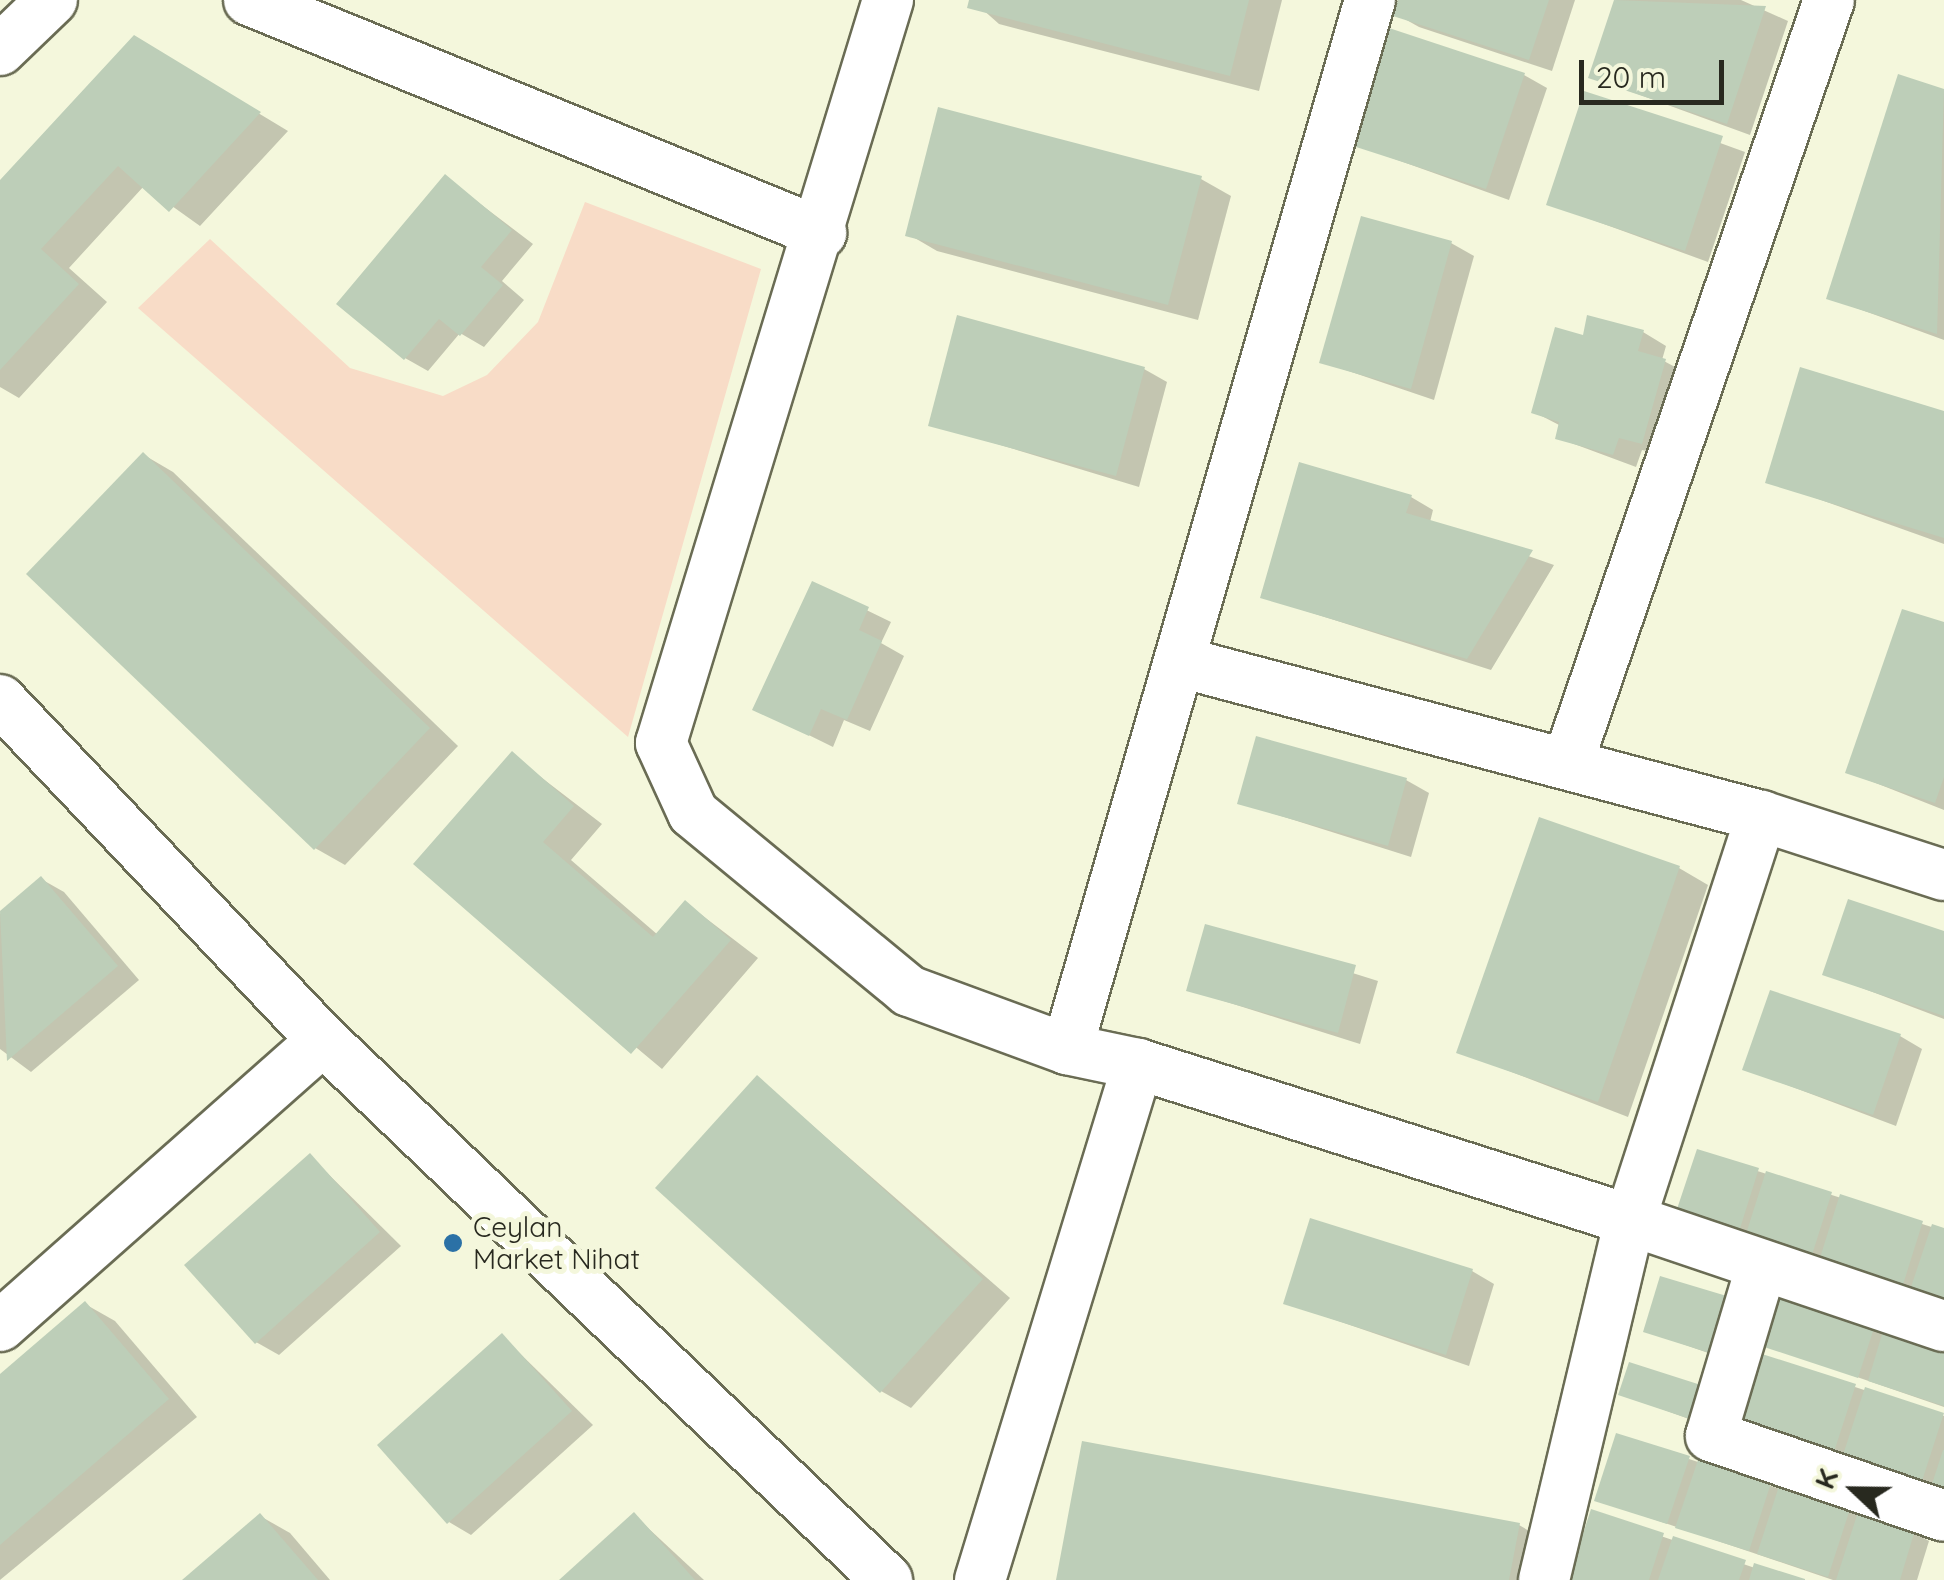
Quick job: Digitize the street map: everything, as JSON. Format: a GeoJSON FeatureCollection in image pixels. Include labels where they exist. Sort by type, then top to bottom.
{"type":"FeatureCollection","features":[{"type":"Feature","properties":{"kind":"street"},"geometry":{"type":"LineString","coordinates":[[249,0],[821,233]]}},
{"type":"Feature","properties":{"kind":"street"},"geometry":{"type":"LineString","coordinates":[[888,0],[821,233],[662,744],[693,813],[909,991],[1067,1048],[1138,1064],[1630,1220],[1761,1268],[1944,1326]]}},
{"type":"Feature","properties":{"kind":"street"},"geometry":{"type":"LineString","coordinates":[[1067,1048],[1184,663],[1370,0]]}},
{"type":"Feature","properties":{"kind":"street"},"geometry":{"type":"LineString","coordinates":[[1568,762],[1829,0]]}},
{"type":"Feature","properties":{"kind":"street"},"geometry":{"type":"LineString","coordinates":[[0,50],[36,5]]}},
{"type":"Feature","properties":{"kind":"street"},"geometry":{"type":"LineString","coordinates":[[1184,663],[1568,762],[1761,816],[1944,875]]}},
{"type":"Feature","properties":{"kind":"street"},"geometry":{"type":"LineString","coordinates":[[0,700],[323,1040],[887,1580]]}},
{"type":"Feature","properties":{"kind":"street"},"geometry":{"type":"LineString","coordinates":[[1544,1580],[1630,1220],[1761,816]]}},
{"type":"Feature","properties":{"kind":"street"},"geometry":{"type":"LineString","coordinates":[[0,1326],[323,1040]]}},
{"type":"Feature","properties":{"kind":"street"},"geometry":{"type":"LineString","coordinates":[[980,1580],[1138,1064]]}},
{"type":"Feature","properties":{"kind":"street"},"geometry":{"type":"LineString","coordinates":[[1761,1268],[1711,1436],[1944,1516]]}},
{"type":"Feature","properties":{"kind":"shaded area"},"geometry":{"type":"Polygon","coordinates":[[[585,202],[761,269],[628,737],[138,308],[210,239],[350,368],[443,396],[487,375],[538,322],[585,202]]]}},
{"type":"Feature","properties":{"kind":"building"},"geometry":{"type":"Polygon","coordinates":[[[969,0],[1249,0],[1230,76],[967,8],[969,0]]]}},
{"type":"Feature","properties":{"kind":"building"},"geometry":{"type":"Polygon","coordinates":[[[1398,0],[1549,0],[1529,60],[1393,16],[1398,0]]]}},
{"type":"Feature","properties":{"kind":"building"},"geometry":{"type":"Polygon","coordinates":[[[1614,0],[1766,6],[1727,124],[1588,78],[1614,0]]]}},
{"type":"Feature","properties":{"kind":"building"},"geometry":{"type":"Polygon","coordinates":[[[1389,28],[1525,73],[1486,189],[1350,145],[1389,28]]]}},
{"type":"Feature","properties":{"kind":"building"},"geometry":{"type":"Polygon","coordinates":[[[134,35],[261,112],[169,212],[118,166],[41,249],[79,284],[0,370],[0,180],[134,35]]]}},
{"type":"Feature","properties":{"kind":"building"},"geometry":{"type":"Polygon","coordinates":[[[1898,74],[1944,89],[1937,334],[1826,299],[1898,74]]]}},
{"type":"Feature","properties":{"kind":"building"},"geometry":{"type":"Polygon","coordinates":[[[1584,91],[1723,136],[1685,251],[1546,205],[1584,91]]]}},
{"type":"Feature","properties":{"kind":"building"},"geometry":{"type":"Polygon","coordinates":[[[938,107],[1202,176],[1168,305],[905,236],[938,107]]]}},
{"type":"Feature","properties":{"kind":"building"},"geometry":{"type":"Polygon","coordinates":[[[445,174],[512,230],[481,267],[503,285],[460,336],[439,319],[404,360],[336,304],[445,174]]]}},
{"type":"Feature","properties":{"kind":"building"},"geometry":{"type":"Polygon","coordinates":[[[1361,216],[1452,241],[1411,389],[1319,363],[1361,216]]]}},
{"type":"Feature","properties":{"kind":"building"},"geometry":{"type":"Polygon","coordinates":[[[957,315],[1145,367],[1116,476],[928,426],[957,315]]]}},
{"type":"Feature","properties":{"kind":"building"},"geometry":{"type":"Polygon","coordinates":[[[1587,315],[1644,330],[1638,351],[1666,359],[1642,444],[1619,438],[1613,455],[1555,439],[1559,422],[1531,413],[1555,327],[1583,335],[1587,315]]]}},
{"type":"Feature","properties":{"kind":"building"},"geometry":{"type":"Polygon","coordinates":[[[1800,367],[1944,411],[1944,538],[1765,483],[1800,367]]]}},
{"type":"Feature","properties":{"kind":"building"},"geometry":{"type":"Polygon","coordinates":[[[143,452],[430,728],[314,850],[26,574],[143,452]]]}},
{"type":"Feature","properties":{"kind":"building"},"geometry":{"type":"Polygon","coordinates":[[[1299,462],[1412,495],[1406,513],[1533,550],[1467,659],[1260,598],[1299,462]]]}},
{"type":"Feature","properties":{"kind":"building"},"geometry":{"type":"Polygon","coordinates":[[[812,581],[869,607],[859,630],[882,641],[847,720],[821,709],[809,736],[752,710],[812,581]]]}},
{"type":"Feature","properties":{"kind":"building"},"geometry":{"type":"Polygon","coordinates":[[[1902,609],[1944,622],[1944,777],[1935,803],[1845,773],[1902,609]]]}},
{"type":"Feature","properties":{"kind":"building"},"geometry":{"type":"Polygon","coordinates":[[[1256,736],[1407,778],[1388,846],[1237,804],[1256,736]]]}},
{"type":"Feature","properties":{"kind":"building"},"geometry":{"type":"Polygon","coordinates":[[[512,751],[574,806],[543,842],[653,937],[685,900],[731,940],[631,1054],[413,864],[512,751]]]}},
{"type":"Feature","properties":{"kind":"building"},"geometry":{"type":"Polygon","coordinates":[[[1539,817],[1680,866],[1598,1102],[1456,1053],[1539,817]]]}},
{"type":"Feature","properties":{"kind":"building"},"geometry":{"type":"Polygon","coordinates":[[[41,876],[118,966],[7,1061],[0,911],[41,876]]]}},
{"type":"Feature","properties":{"kind":"building"},"geometry":{"type":"Polygon","coordinates":[[[1848,899],[1944,931],[1944,1016],[1822,975],[1848,899]]]}},
{"type":"Feature","properties":{"kind":"building"},"geometry":{"type":"Polygon","coordinates":[[[1205,924],[1356,965],[1338,1033],[1186,991],[1205,924]]]}},
{"type":"Feature","properties":{"kind":"building"},"geometry":{"type":"Polygon","coordinates":[[[1770,990],[1901,1034],[1873,1115],[1742,1070],[1770,990]]]}},
{"type":"Feature","properties":{"kind":"building"},"geometry":{"type":"Polygon","coordinates":[[[757,1075],[983,1279],[880,1393],[655,1188],[757,1075]]]}},
{"type":"Feature","properties":{"kind":"building"},"geometry":{"type":"Polygon","coordinates":[[[1697,1149],[1759,1168],[1738,1235],[1675,1215],[1697,1149]]]}},
{"type":"Feature","properties":{"kind":"building"},"geometry":{"type":"Polygon","coordinates":[[[310,1153],[380,1232],[255,1344],[184,1265],[310,1153]]]}},
{"type":"Feature","properties":{"kind":"building"},"geometry":{"type":"Polygon","coordinates":[[[1766,1171],[1832,1192],[1811,1258],[1745,1237],[1766,1171]]]}},
{"type":"Feature","properties":{"kind":"building"},"geometry":{"type":"Polygon","coordinates":[[[1840,1194],[1923,1221],[1902,1288],[1819,1261],[1840,1194]]]}},
{"type":"Feature","properties":{"kind":"building"},"geometry":{"type":"Polygon","coordinates":[[[1310,1218],[1473,1269],[1446,1355],[1283,1304],[1310,1218]]]}},
{"type":"Feature","properties":{"kind":"building"},"geometry":{"type":"Polygon","coordinates":[[[1932,1224],[1944,1228],[1944,1301],[1910,1290],[1932,1224]]]}},
{"type":"Feature","properties":{"kind":"building"},"geometry":{"type":"Polygon","coordinates":[[[1660,1276],[1730,1297],[1713,1354],[1643,1332],[1660,1276]]]}},
{"type":"Feature","properties":{"kind":"building"},"geometry":{"type":"Polygon","coordinates":[[[1780,1298],[1874,1328],[1858,1378],[1764,1347],[1780,1298]]]}},
{"type":"Feature","properties":{"kind":"building"},"geometry":{"type":"Polygon","coordinates":[[[85,1301],[169,1399],[0,1545],[0,1374],[85,1301]]]}},
{"type":"Feature","properties":{"kind":"building"},"geometry":{"type":"Polygon","coordinates":[[[1883,1331],[1944,1351],[1944,1406],[1868,1381],[1883,1331]]]}},
{"type":"Feature","properties":{"kind":"building"},"geometry":{"type":"Polygon","coordinates":[[[502,1333],[572,1411],[447,1524],[377,1445],[502,1333]]]}},
{"type":"Feature","properties":{"kind":"building"},"geometry":{"type":"Polygon","coordinates":[[[1762,1354],[1856,1384],[1834,1452],[1740,1422],[1762,1354]]]}},
{"type":"Feature","properties":{"kind":"building"},"geometry":{"type":"Polygon","coordinates":[[[1629,1362],[1704,1386],[1693,1420],[1618,1395],[1629,1362]]]}},
{"type":"Feature","properties":{"kind":"building"},"geometry":{"type":"Polygon","coordinates":[[[1865,1387],[1944,1413],[1922,1481],[1843,1455],[1865,1387]]]}},
{"type":"Feature","properties":{"kind":"building"},"geometry":{"type":"Polygon","coordinates":[[[1616,1433],[1690,1456],[1667,1524],[1594,1501],[1616,1433]]]}},
{"type":"Feature","properties":{"kind":"building"},"geometry":{"type":"Polygon","coordinates":[[[1082,1441],[1520,1523],[1509,1580],[1056,1580],[1082,1441]]]}},
{"type":"Feature","properties":{"kind":"building"},"geometry":{"type":"Polygon","coordinates":[[[1944,1450],[1944,1488],[1932,1484],[1944,1450]]]}},
{"type":"Feature","properties":{"kind":"building"},"geometry":{"type":"Polygon","coordinates":[[[1698,1460],[1771,1483],[1749,1551],[1675,1528],[1698,1460]]]}},
{"type":"Feature","properties":{"kind":"building"},"geometry":{"type":"Polygon","coordinates":[[[1779,1486],[1850,1509],[1828,1577],[1757,1554],[1779,1486]]]}},
{"type":"Feature","properties":{"kind":"building"},"geometry":{"type":"Polygon","coordinates":[[[1591,1509],[1664,1533],[1649,1580],[1568,1580],[1591,1509]]]}},
{"type":"Feature","properties":{"kind":"building"},"geometry":{"type":"Polygon","coordinates":[[[634,1512],[695,1580],[559,1580],[634,1512]]]}},
{"type":"Feature","properties":{"kind":"building"},"geometry":{"type":"Polygon","coordinates":[[[1858,1512],[1915,1530],[1900,1580],[1836,1580],[1858,1512]]]}},
{"type":"Feature","properties":{"kind":"building"},"geometry":{"type":"Polygon","coordinates":[[[260,1513],[318,1580],[182,1580],[260,1513]]]}},
{"type":"Feature","properties":{"kind":"building"},"geometry":{"type":"Polygon","coordinates":[[[1673,1536],[1746,1560],[1739,1580],[1658,1580],[1673,1536]]]}},
{"type":"Feature","properties":{"kind":"building"},"geometry":{"type":"Polygon","coordinates":[[[1754,1563],[1805,1579],[1805,1580],[1749,1580],[1754,1563]]]}},
{"type":"Feature","properties":{"kind":"place","name":"Ceylan Market Nihat"},"geometry":{"type":"Point","coordinates":[453,1243]}}]}
